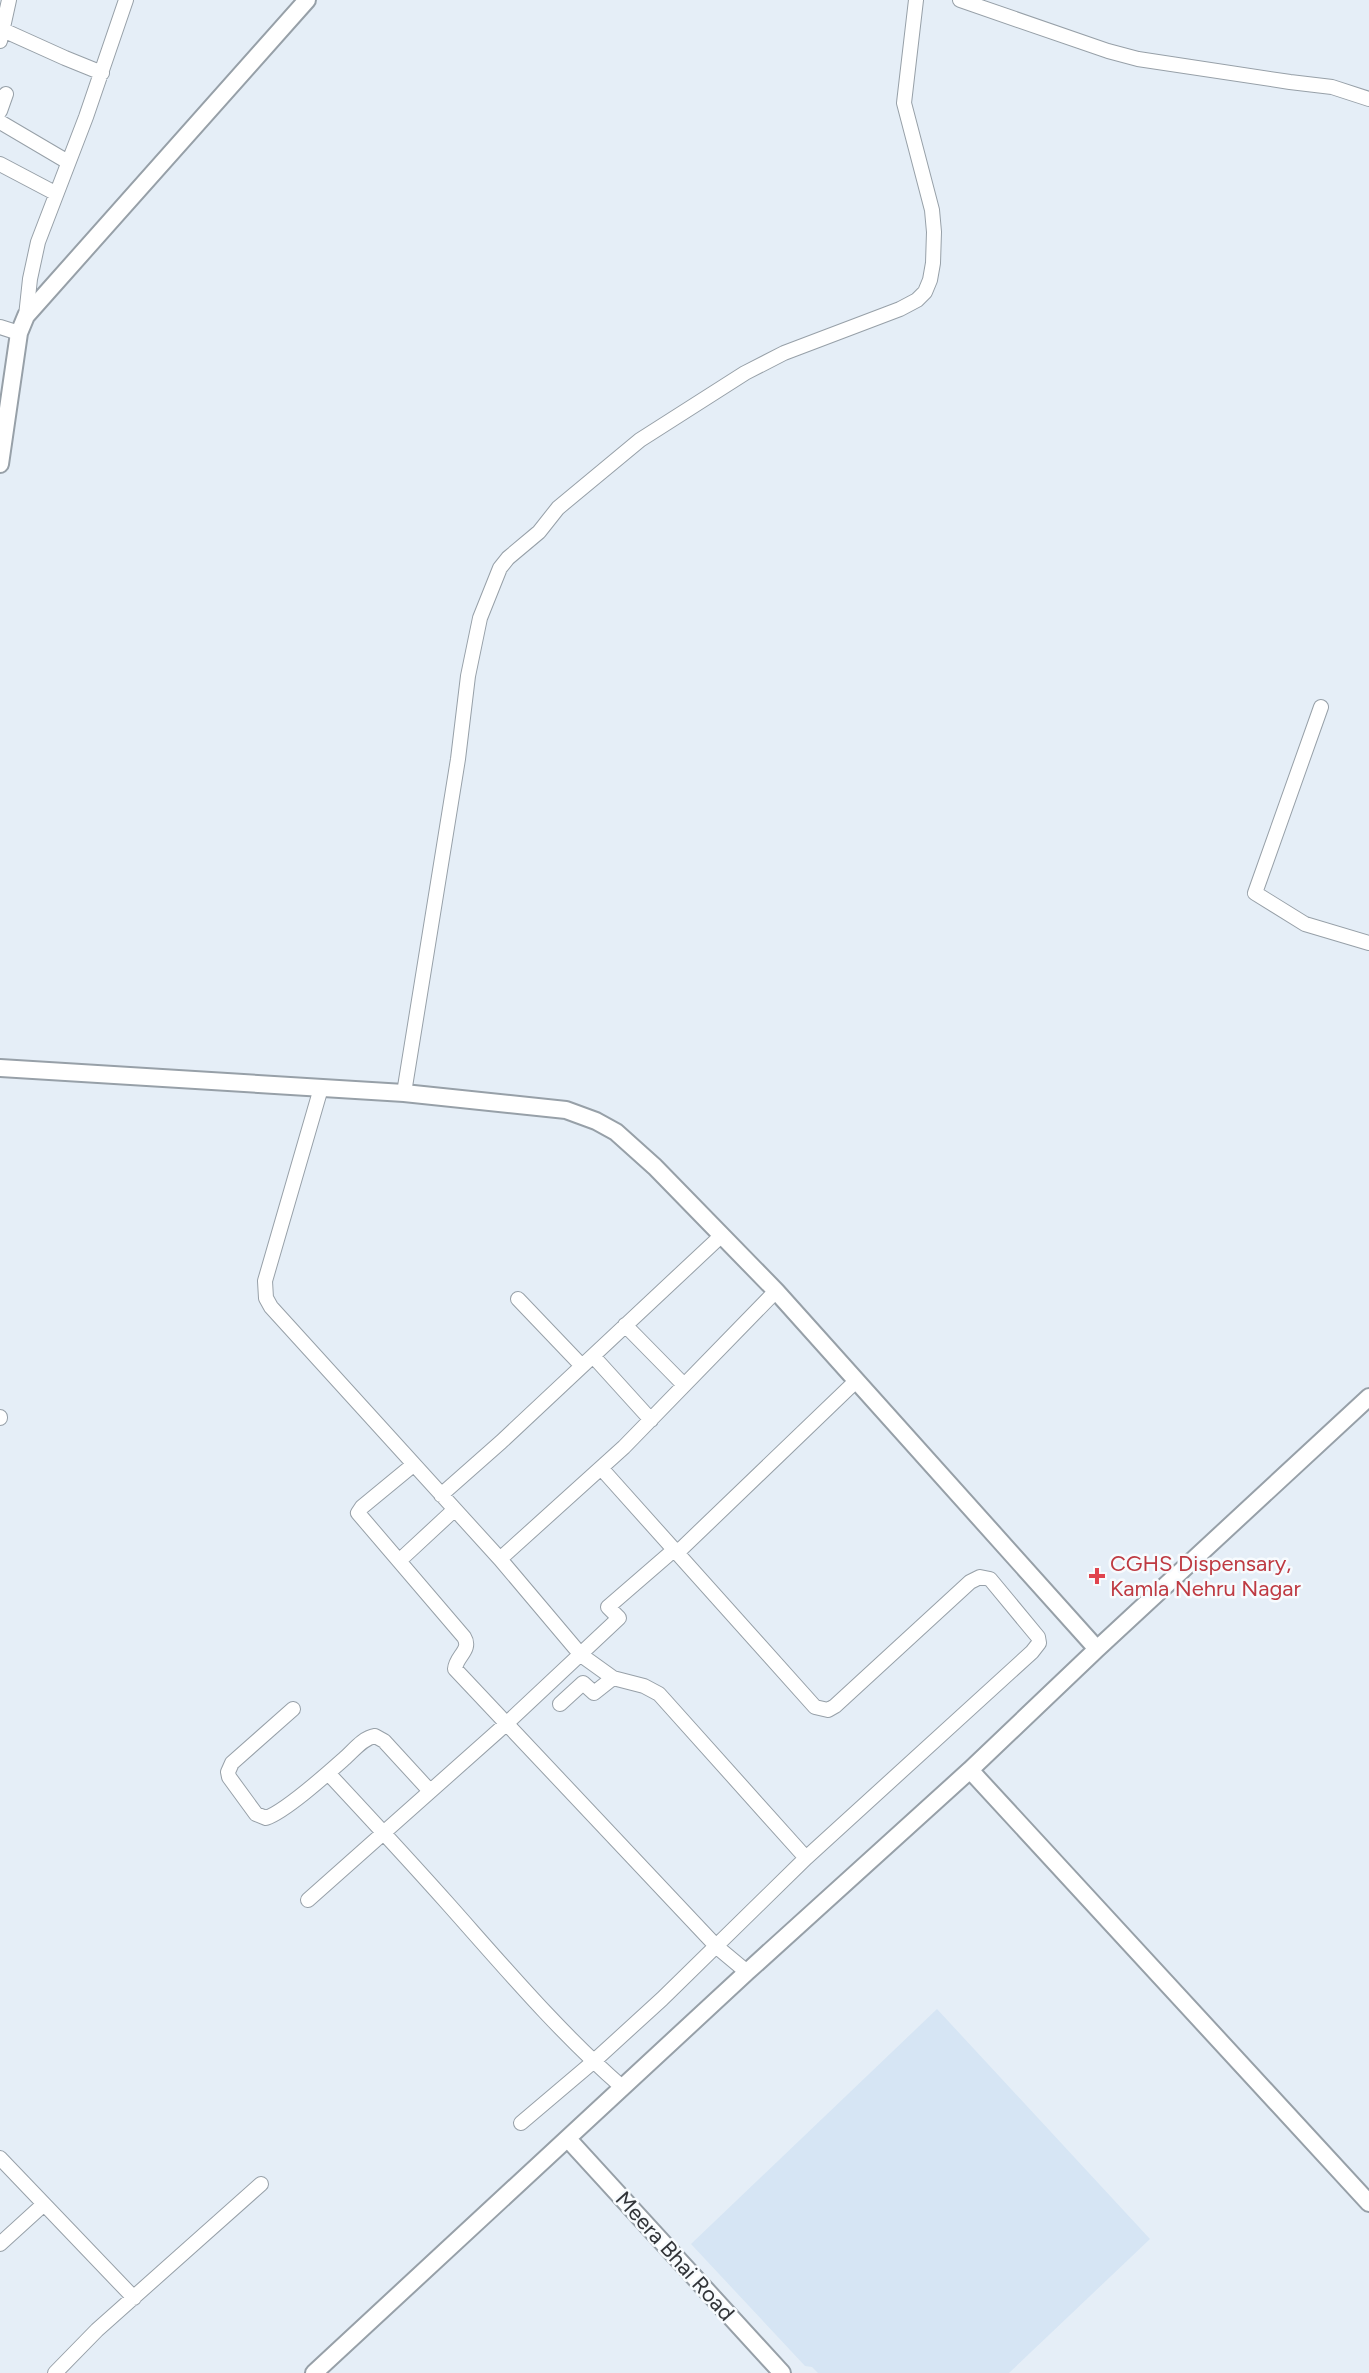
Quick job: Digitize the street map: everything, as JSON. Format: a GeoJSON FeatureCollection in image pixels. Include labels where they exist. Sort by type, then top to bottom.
{"type":"FeatureCollection","features":[{"type":"Feature","properties":{"kind":"street"},"geometry":{"type":"LineString","coordinates":[[9,0],[2,35],[102,72]]}},
{"type":"Feature","properties":{"kind":"street"},"geometry":{"type":"LineString","coordinates":[[0,464],[19,333],[26,316],[33,261],[55,193],[102,72],[126,0]]}},
{"type":"Feature","properties":{"kind":"street"},"geometry":{"type":"LineString","coordinates":[[26,316],[307,0]]}},
{"type":"Feature","properties":{"kind":"street"},"geometry":{"type":"LineString","coordinates":[[404,1093],[458,759],[468,676],[480,618],[494,581],[508,558],[539,532],[558,508],[640,440],[745,373],[784,353],[900,309],[917,300],[925,292],[933,263],[932,210],[904,103],[916,0]]}},
{"type":"Feature","properties":{"kind":"street"},"geometry":{"type":"LineString","coordinates":[[960,0],[1108,51],[1138,59],[1332,87],[1369,99]]}},
{"type":"Feature","properties":{"kind":"street"},"geometry":{"type":"LineString","coordinates":[[0,111],[6,94]]}},
{"type":"Feature","properties":{"kind":"street"},"geometry":{"type":"LineString","coordinates":[[0,122],[68,162]]}},
{"type":"Feature","properties":{"kind":"street"},"geometry":{"type":"LineString","coordinates":[[0,164],[55,193]]}},
{"type":"Feature","properties":{"kind":"street"},"geometry":{"type":"LineString","coordinates":[[0,327],[19,333]]}},
{"type":"Feature","properties":{"kind":"street"},"geometry":{"type":"LineString","coordinates":[[1321,707],[1255,893],[1305,924],[1369,943]]}},
{"type":"Feature","properties":{"kind":"street"},"geometry":{"type":"LineString","coordinates":[[0,1068],[404,1093],[555,1108],[596,1121],[616,1132],[655,1167],[776,1291],[1097,1648]]}},
{"type":"Feature","properties":{"kind":"street"},"geometry":{"type":"LineString","coordinates":[[321,1088],[265,1281],[266,1298],[271,1307],[500,1559],[581,1655],[613,1678],[644,1686],[659,1694],[806,1858]]}},
{"type":"Feature","properties":{"kind":"street"},"geometry":{"type":"LineString","coordinates":[[441,1495],[722,1235]]}},
{"type":"Feature","properties":{"kind":"street"},"geometry":{"type":"LineString","coordinates":[[500,1559],[602,1468],[776,1291]]}},
{"type":"Feature","properties":{"kind":"street"},"geometry":{"type":"LineString","coordinates":[[518,1299],[582,1366]]}},
{"type":"Feature","properties":{"kind":"street"},"geometry":{"type":"LineString","coordinates":[[625,1325],[684,1385]]}},
{"type":"Feature","properties":{"kind":"street"},"geometry":{"type":"LineString","coordinates":[[593,1356],[651,1420]]}},
{"type":"Feature","properties":{"kind":"street"},"geometry":{"type":"LineString","coordinates":[[308,1900],[581,1655],[619,1618],[608,1607],[676,1550],[856,1381]]}},
{"type":"Feature","properties":{"kind":"street"},"geometry":{"type":"LineString","coordinates":[[314,2373],[747,1972],[970,1770],[1097,1648],[1369,1397]]}},
{"type":"Feature","properties":{"kind":"street"},"geometry":{"type":"LineString","coordinates":[[413,1465],[362,1507],[358,1513],[464,1637],[467,1647],[455,1662],[454,1669],[717,1947],[747,1972]]}},
{"type":"Feature","properties":{"kind":"street"},"geometry":{"type":"LineString","coordinates":[[521,2122],[593,2062],[717,1947],[806,1858],[1032,1652],[1039,1643],[1038,1637],[990,1579],[980,1577],[970,1582],[835,1706],[828,1710],[815,1707],[602,1468]]}},
{"type":"Feature","properties":{"kind":"street"},"geometry":{"type":"LineString","coordinates":[[399,1561],[454,1510]]}},
{"type":"Feature","properties":{"kind":"street"},"geometry":{"type":"LineString","coordinates":[[560,1704],[583,1683],[594,1693],[613,1678]]}},
{"type":"Feature","properties":{"kind":"street"},"geometry":{"type":"LineString","coordinates":[[293,1709],[232,1763],[228,1772],[229,1777],[256,1814],[266,1818],[276,1813],[328,1773],[365,1740],[375,1736],[384,1741],[429,1790]]}},
{"type":"Feature","properties":{"kind":"street"},"geometry":{"type":"LineString","coordinates":[[970,1770],[1369,2203]]}},
{"type":"Feature","properties":{"kind":"street"},"geometry":{"type":"LineString","coordinates":[[328,1773],[520,1987],[593,2062],[622,2087]]}},
{"type":"Feature","properties":{"kind":"street","name":"Meera Bhai Road"},"geometry":{"type":"LineString","coordinates":[[568,2139],[782,2373]]}},
{"type":"Feature","properties":{"kind":"street"},"geometry":{"type":"LineString","coordinates":[[0,2158],[134,2298]]}},
{"type":"Feature","properties":{"kind":"street"},"geometry":{"type":"LineString","coordinates":[[55,2373],[97,2330],[261,2184]]}},
{"type":"Feature","properties":{"kind":"street"},"geometry":{"type":"LineString","coordinates":[[0,2244],[44,2204]]}},
{"type":"Feature","properties":{"kind":"shaded area"},"geometry":{"type":"Polygon","coordinates":[[[937,2009],[1150,2239],[1009,2373],[818,2373],[812,2367],[805,2366],[691,2244],[937,2009]]]}},
{"type":"Feature","properties":{"kind":"place","name":"CGHS Dispensary, Kamla Nehru Nagar"},"geometry":{"type":"Point","coordinates":[1097,1576]}}]}
